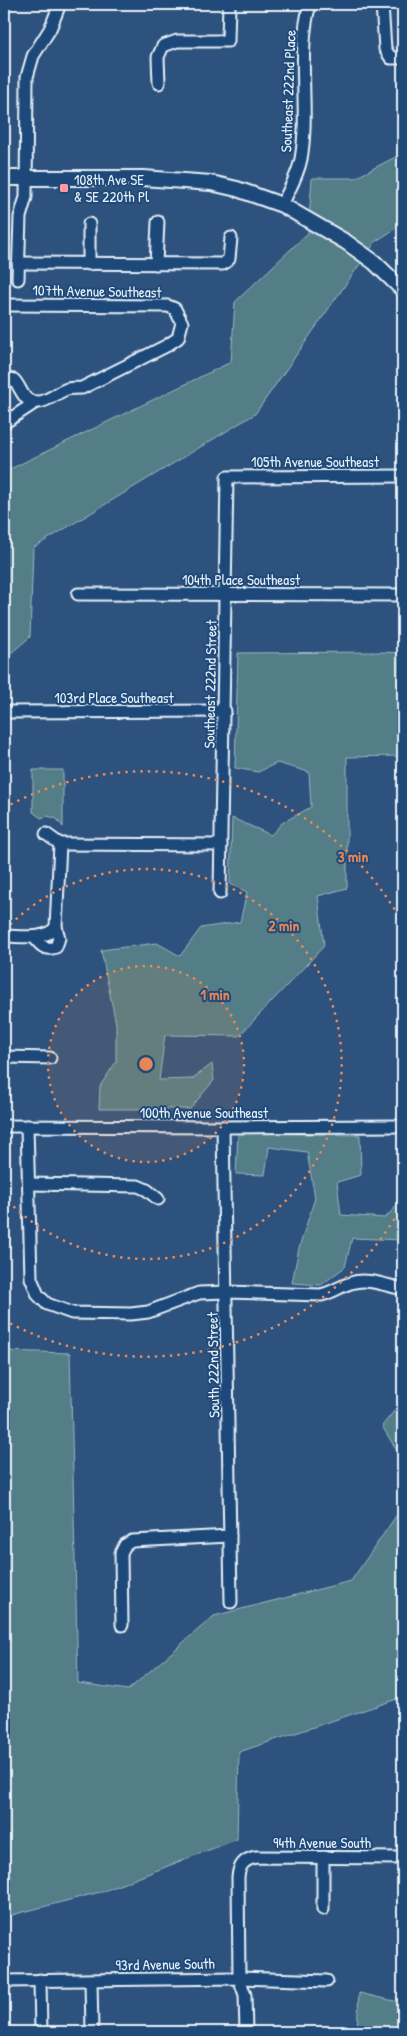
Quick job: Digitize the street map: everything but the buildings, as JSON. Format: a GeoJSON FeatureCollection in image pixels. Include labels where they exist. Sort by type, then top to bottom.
{"type":"FeatureCollection","features":[{"type":"Feature","properties":{"kind":"main road"},"geometry":{"type":"LineString","coordinates":[[4,178],[143,178],[211,183],[237,189],[282,205],[346,242],[374,262],[403,290]]}},
{"type":"Feature","properties":{"kind":"street"},"geometry":{"type":"LineString","coordinates":[[18,279],[20,218],[26,197],[28,72],[33,56],[50,29],[60,4]]}},
{"type":"Feature","properties":{"kind":"street"},"geometry":{"type":"LineString","coordinates":[[159,83],[158,57],[163,46],[177,41],[228,41],[229,4]]}},
{"type":"Feature","properties":{"kind":"street","name":"Southeast 222nd Place"},"geometry":{"type":"LineString","coordinates":[[282,205],[297,173],[302,154],[305,32],[310,4]]}},
{"type":"Feature","properties":{"kind":"street"},"geometry":{"type":"LineString","coordinates":[[382,4],[385,49],[391,58],[403,58]]}},
{"type":"Feature","properties":{"kind":"street"},"geometry":{"type":"LineString","coordinates":[[156,264],[158,222]]}},
{"type":"Feature","properties":{"kind":"street"},"geometry":{"type":"LineString","coordinates":[[89,224],[89,264]]}},
{"type":"Feature","properties":{"kind":"street"},"geometry":{"type":"LineString","coordinates":[[18,263],[223,264],[229,259],[230,238]]}},
{"type":"Feature","properties":{"kind":"street","name":"107th Avenue Southeast"},"geometry":{"type":"LineString","coordinates":[[4,305],[168,306],[175,309],[182,323],[178,338],[166,346],[82,388],[68,389],[44,401],[36,402]]}},
{"type":"Feature","properties":{"kind":"street"},"geometry":{"type":"LineString","coordinates":[[4,378],[14,380],[20,386],[25,398],[36,402]]}},
{"type":"Feature","properties":{"kind":"street"},"geometry":{"type":"LineString","coordinates":[[4,423],[36,402]]}},
{"type":"Feature","properties":{"kind":"street","name":"105th Avenue Southeast"},"geometry":{"type":"LineString","coordinates":[[227,477],[403,476]]}},
{"type":"Feature","properties":{"kind":"street","name":"Southeast 222nd Street"},"geometry":{"type":"LineString","coordinates":[[220,893],[225,711],[227,477]]}},
{"type":"Feature","properties":{"kind":"street","name":"104th Place Southeast"},"geometry":{"type":"LineString","coordinates":[[78,594],[403,596]]}},
{"type":"Feature","properties":{"kind":"street","name":"103rd Place Southeast"},"geometry":{"type":"LineString","coordinates":[[4,712],[225,711]]}},
{"type":"Feature","properties":{"kind":"street"},"geometry":{"type":"LineString","coordinates":[[46,834],[60,844],[221,845]]}},
{"type":"Feature","properties":{"kind":"street"},"geometry":{"type":"LineString","coordinates":[[4,936],[34,936],[53,930],[60,844]]}},
{"type":"Feature","properties":{"kind":"street"},"geometry":{"type":"LineString","coordinates":[[4,1058],[50,1058]]}},
{"type":"Feature","properties":{"kind":"street","name":"100th Avenue Southeast"},"geometry":{"type":"LineString","coordinates":[[4,1126],[223,1128],[403,1126]]}},
{"type":"Feature","properties":{"kind":"street"},"geometry":{"type":"LineString","coordinates":[[27,1126],[31,1278],[38,1294],[47,1304],[72,1313],[131,1314],[148,1312],[193,1294],[227,1292],[321,1295],[330,1293],[352,1282],[367,1281],[403,1289]]}},
{"type":"Feature","properties":{"kind":"street","name":"South 222nd Street"},"geometry":{"type":"LineString","coordinates":[[223,1128],[231,1602]]}},
{"type":"Feature","properties":{"kind":"street"},"geometry":{"type":"LineString","coordinates":[[29,1184],[138,1186],[158,1199]]}},
{"type":"Feature","properties":{"kind":"street"},"geometry":{"type":"LineString","coordinates":[[122,1625],[121,1554],[125,1545],[132,1541],[230,1536]]}},
{"type":"Feature","properties":{"kind":"street","name":"94th Avenue South"},"geometry":{"type":"LineString","coordinates":[[239,1978],[238,1877],[242,1863],[256,1857],[403,1858]]}},
{"type":"Feature","properties":{"kind":"street"},"geometry":{"type":"LineString","coordinates":[[323,1857],[323,1909]]}},
{"type":"Feature","properties":{"kind":"street"},"geometry":{"type":"LineString","coordinates":[[239,1978],[245,1995],[246,2032]]}},
{"type":"Feature","properties":{"kind":"street","name":"93rd Avenue South"},"geometry":{"type":"LineString","coordinates":[[4,1981],[239,1978],[327,1981]]}},
{"type":"Feature","properties":{"kind":"street"},"geometry":{"type":"LineString","coordinates":[[40,1980],[41,2032]]}},
{"type":"Feature","properties":{"kind":"street"},"geometry":{"type":"LineString","coordinates":[[92,1980],[92,2032]]}},
{"type":"Feature","properties":{"kind":"green space"},"geometry":{"type":"Polygon","coordinates":[[[403,153],[403,224],[376,241],[255,414],[33,548],[30,637],[4,659],[4,472],[231,362],[235,302],[308,233],[312,178],[355,178],[403,153]]]}},
{"type":"Feature","properties":{"kind":"green space"},"geometry":{"type":"Polygon","coordinates":[[[238,653],[403,653],[403,694],[400,694],[398,756],[347,757],[347,888],[318,896],[324,946],[239,1036],[165,1035],[159,1080],[192,1079],[212,1064],[214,1080],[190,1109],[99,1109],[100,1086],[116,1062],[116,1024],[101,950],[157,943],[180,956],[201,928],[240,922],[247,892],[230,884],[232,818],[271,835],[282,823],[311,807],[309,772],[277,763],[258,772],[235,768],[238,653]]]}},
{"type":"Feature","properties":{"kind":"green space"},"geometry":{"type":"Polygon","coordinates":[[[33,770],[63,770],[63,827],[56,818],[47,816],[41,818],[33,812],[33,770]]]}},
{"type":"Feature","properties":{"kind":"green space"},"geometry":{"type":"Polygon","coordinates":[[[238,1133],[360,1135],[361,1175],[337,1182],[341,1215],[385,1218],[403,1199],[403,1240],[352,1238],[345,1267],[321,1285],[292,1283],[299,1248],[315,1198],[307,1152],[269,1147],[265,1175],[236,1174],[238,1133]]]}},
{"type":"Feature","properties":{"kind":"green space"},"geometry":{"type":"Polygon","coordinates":[[[4,1351],[70,1353],[78,1683],[128,1690],[214,1616],[351,1581],[403,1506],[403,1697],[239,1752],[237,1839],[104,1891],[4,1917],[4,1351]]]}},
{"type":"Feature","properties":{"kind":"green space"},"geometry":{"type":"Polygon","coordinates":[[[403,1400],[403,1461],[382,1426],[403,1400]]]}},
{"type":"Feature","properties":{"kind":"green space"},"geometry":{"type":"Polygon","coordinates":[[[359,1993],[403,2003],[403,2032],[357,2032],[359,1993]]]}},
{"type":"Feature","properties":{"kind":"place","name":"108th Ave SE & SE 220th Pl"},"geometry":{"type":"Point","coordinates":[64,188]}}]}
